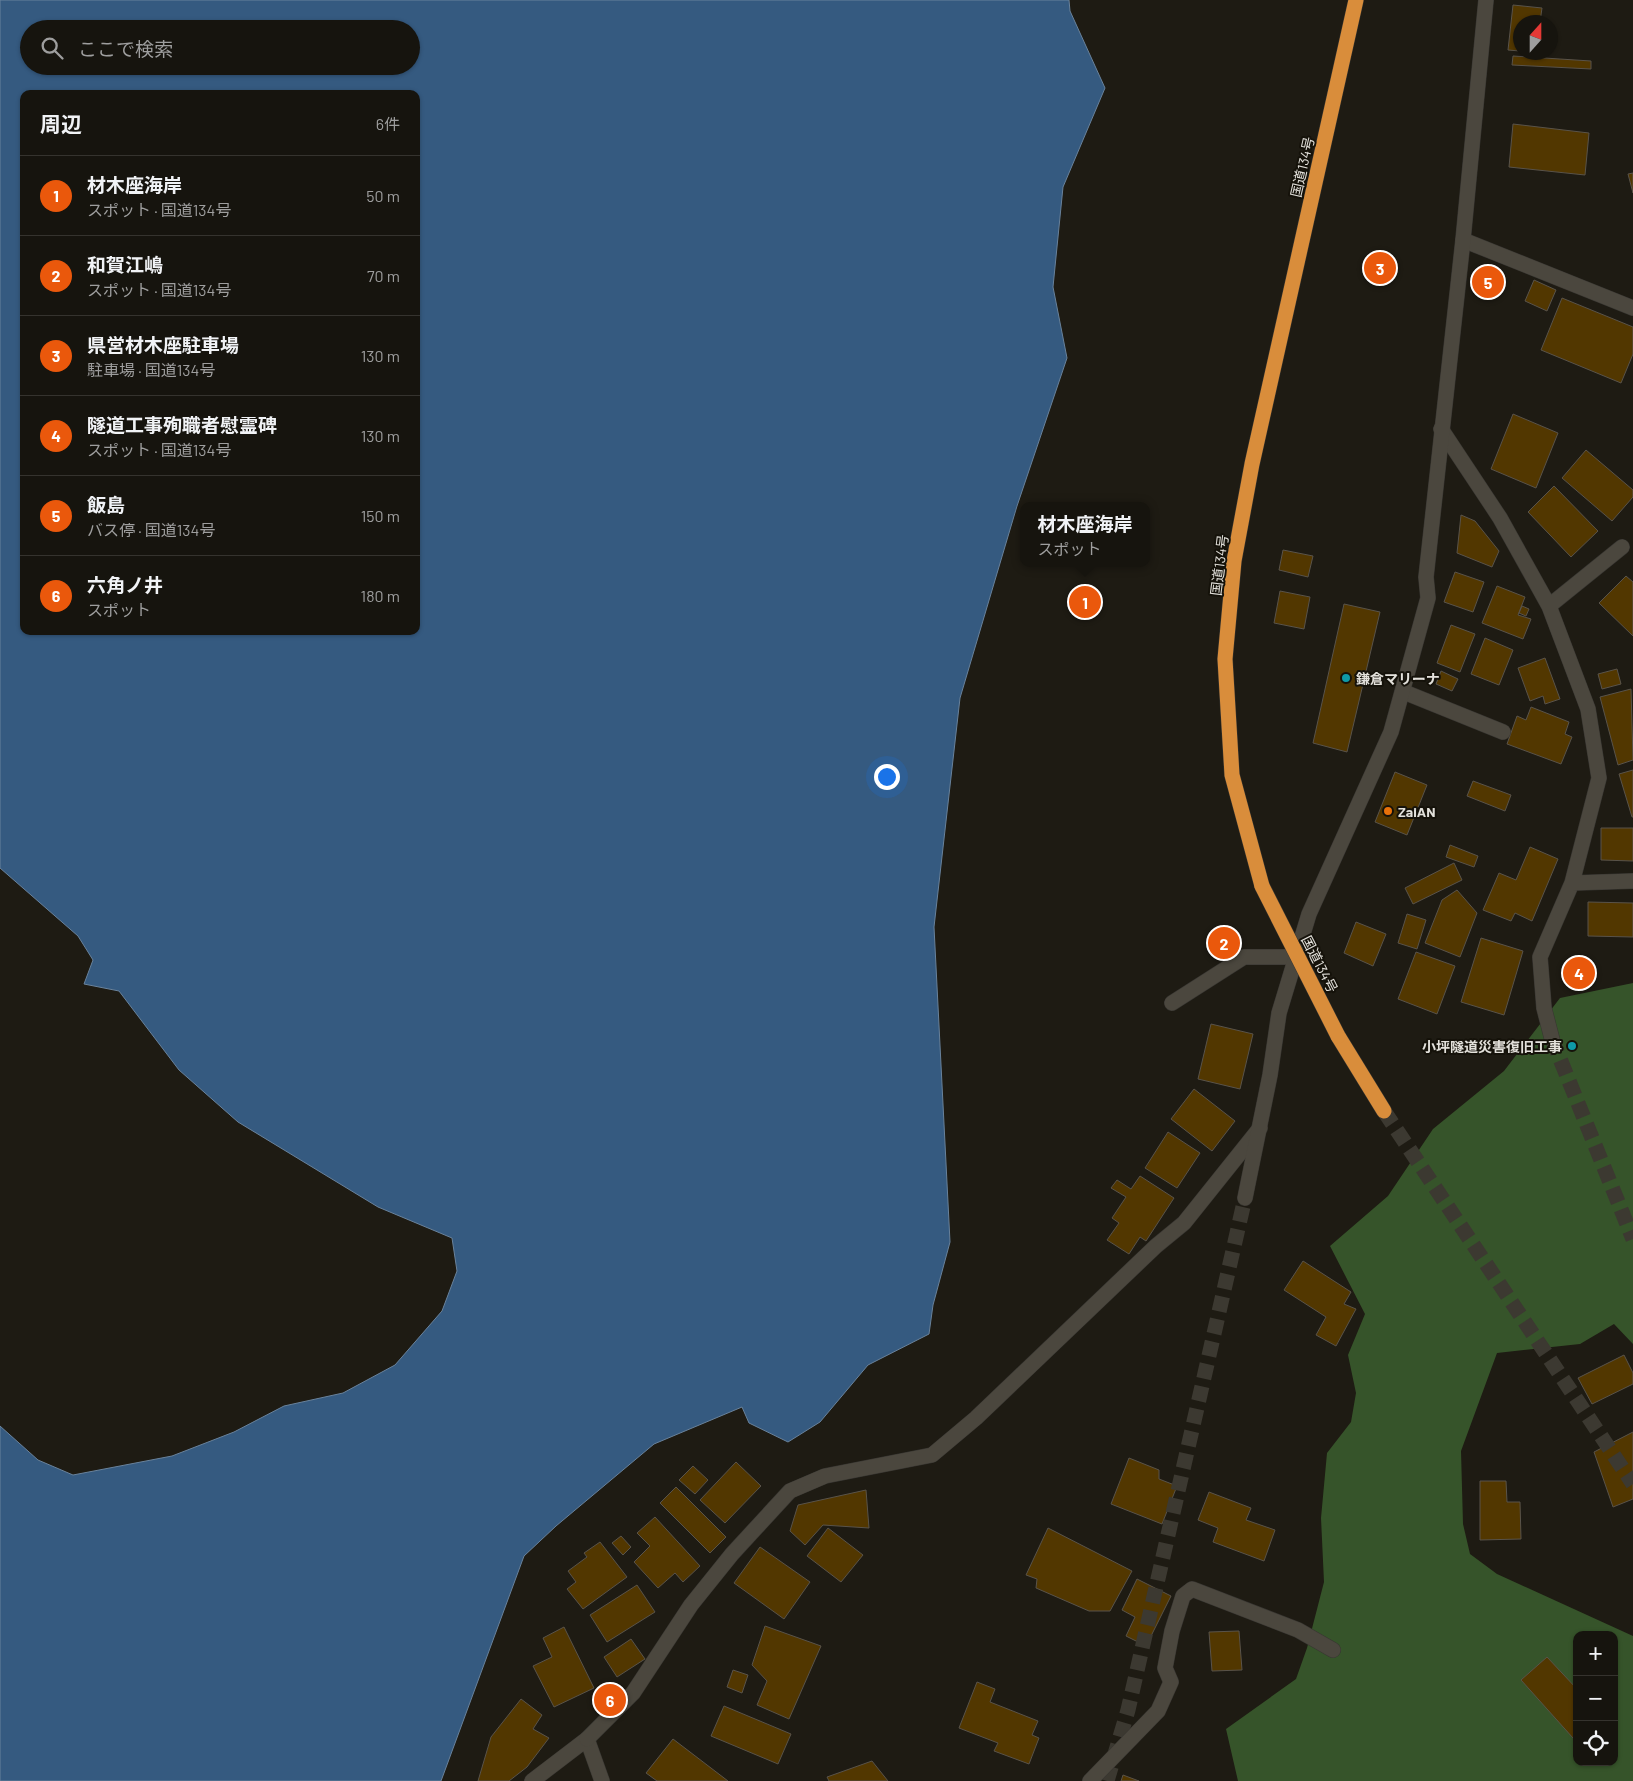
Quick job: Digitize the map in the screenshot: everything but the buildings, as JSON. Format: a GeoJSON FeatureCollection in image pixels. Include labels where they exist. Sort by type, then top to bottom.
{"type":"FeatureCollection","features":[{"type":"Feature","properties":{"kind":"highway","name":"国道134号"},"geometry":{"type":"LineString","coordinates":[[1356,0],[1252,464],[1234,561],[1225,659],[1232,775],[1262,886],[1338,1036],[1384,1111]]}},
{"type":"Feature","properties":{"kind":"street"},"geometry":{"type":"LineString","coordinates":[[1245,1198],[1270,1075],[1278,1014],[1309,914],[1391,732],[1404,692],[1428,598],[1426,577],[1463,240],[1486,0]]}},
{"type":"Feature","properties":{"kind":"street"},"geometry":{"type":"LineString","coordinates":[[1463,240],[1633,308]]}},
{"type":"Feature","properties":{"kind":"street"},"geometry":{"type":"LineString","coordinates":[[1441,429],[1500,518],[1549,606],[1588,709],[1599,778],[1572,883],[1540,957],[1544,1008],[1552,1039]]}},
{"type":"Feature","properties":{"kind":"street"},"geometry":{"type":"LineString","coordinates":[[1549,606],[1622,547]]}},
{"type":"Feature","properties":{"kind":"street"},"geometry":{"type":"LineString","coordinates":[[1404,692],[1503,732]]}},
{"type":"Feature","properties":{"kind":"street"},"geometry":{"type":"LineString","coordinates":[[1572,883],[1633,881]]}},
{"type":"Feature","properties":{"kind":"street"},"geometry":{"type":"LineString","coordinates":[[1172,1003],[1244,957],[1296,957]]}},
{"type":"Feature","properties":{"kind":"street"},"geometry":{"type":"LineString","coordinates":[[532,1781],[588,1739],[633,1694],[691,1605],[732,1554],[790,1491],[824,1476],[932,1455],[976,1418],[1156,1246],[1184,1223],[1260,1128]]}},
{"type":"Feature","properties":{"kind":"street"},"geometry":{"type":"LineString","coordinates":[[1090,1781],[1158,1711],[1171,1682],[1165,1668],[1172,1631],[1183,1596],[1192,1589],[1298,1630],[1333,1650]]}},
{"type":"Feature","properties":{"kind":"street"},"geometry":{"type":"LineString","coordinates":[[588,1739],[602,1781]]}},
{"type":"Feature","properties":{"kind":"green space"},"geometry":{"type":"Polygon","coordinates":[[[1633,983],[1633,1344],[1614,1324],[1580,1344],[1497,1353],[1461,1451],[1463,1524],[1470,1554],[1497,1574],[1633,1636],[1633,1781],[1238,1781],[1226,1729],[1296,1679],[1307,1648],[1324,1582],[1321,1518],[1327,1453],[1351,1422],[1356,1393],[1348,1355],[1365,1314],[1330,1246],[1388,1196],[1433,1129],[1504,1071],[1560,998],[1633,983]]]}},
{"type":"Feature","properties":{"kind":"water"},"geometry":{"type":"Polygon","coordinates":[[[0,0],[1069,0],[1070,11],[1105,88],[1063,187],[1053,287],[1067,358],[1017,506],[960,698],[934,927],[950,1242],[933,1305],[929,1334],[868,1365],[820,1422],[788,1442],[749,1423],[742,1407],[654,1444],[556,1526],[524,1556],[441,1781],[0,1781],[0,1426],[38,1460],[73,1475],[172,1456],[234,1432],[284,1406],[343,1393],[395,1365],[442,1311],[457,1271],[452,1238],[378,1207],[238,1122],[179,1070],[119,991],[84,984],[93,960],[78,936],[0,868],[0,0]]]}},
{"type":"Feature","properties":{"kind":"tunnel"},"geometry":{"type":"LineString","coordinates":[[1552,1039],[1633,1239]]}},
{"type":"Feature","properties":{"kind":"tunnel"},"geometry":{"type":"LineString","coordinates":[[1384,1111],[1633,1484]]}},
{"type":"Feature","properties":{"kind":"tunnel"},"geometry":{"type":"LineString","coordinates":[[1107,1781],[1128,1710],[1245,1198]]}},
{"type":"Feature","properties":{"kind":"place","name":"県営材木座駐車場"},"geometry":{"type":"Point","coordinates":[1380,268]}},
{"type":"Feature","properties":{"kind":"place","name":"飯島"},"geometry":{"type":"Point","coordinates":[1488,282]}},
{"type":"Feature","properties":{"kind":"place","name":"材木座海岸"},"geometry":{"type":"Point","coordinates":[1085,602]}},
{"type":"Feature","properties":{"kind":"place","name":"鎌倉マリーナ"},"geometry":{"type":"Point","coordinates":[1346,678]}},
{"type":"Feature","properties":{"kind":"place","name":"ZaiAN"},"geometry":{"type":"Point","coordinates":[1388,811]}},
{"type":"Feature","properties":{"kind":"place","name":"和賀江嶋"},"geometry":{"type":"Point","coordinates":[1224,943]}},
{"type":"Feature","properties":{"kind":"place","name":"隧道工事殉職者慰霊碑"},"geometry":{"type":"Point","coordinates":[1579,973]}},
{"type":"Feature","properties":{"kind":"place","name":"小坪隧道災害復旧工事"},"geometry":{"type":"Point","coordinates":[1572,1046]}},
{"type":"Feature","properties":{"kind":"place","name":"六角ノ井"},"geometry":{"type":"Point","coordinates":[610,1700]}}]}
